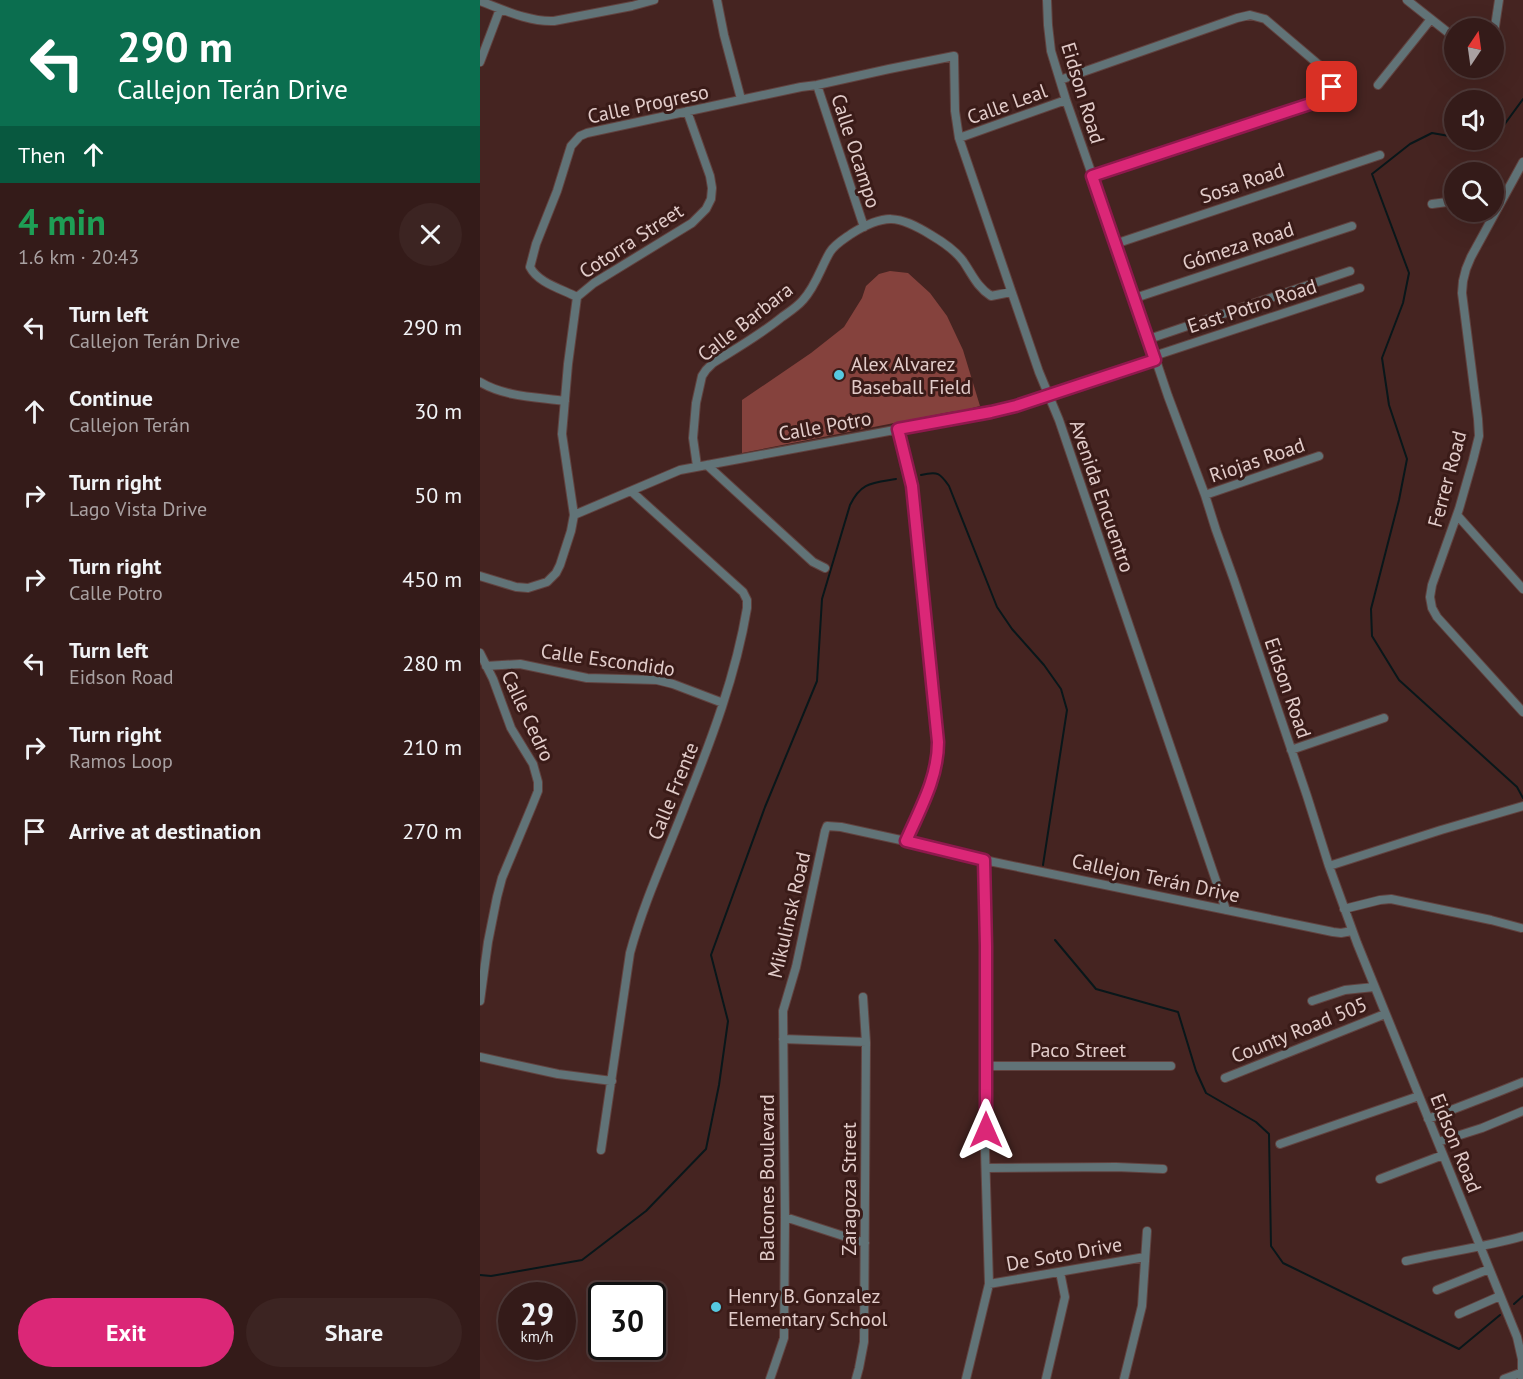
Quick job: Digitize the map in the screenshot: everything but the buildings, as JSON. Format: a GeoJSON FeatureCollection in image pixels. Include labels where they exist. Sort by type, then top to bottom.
{"type":"FeatureCollection","features":[{"type":"Feature","properties":{"kind":"street"},"geometry":{"type":"LineString","coordinates":[[480,1],[534,20],[554,21],[654,0]]}},
{"type":"Feature","properties":{"kind":"street"},"geometry":{"type":"LineString","coordinates":[[717,0],[741,99]]}},
{"type":"Feature","properties":{"kind":"street","name":"Eidson Road"},"geometry":{"type":"LineString","coordinates":[[1047,0],[1049,36],[1066,100],[1205,495],[1329,866],[1374,987],[1517,1337],[1522,1356],[1522,1379]]}},
{"type":"Feature","properties":{"kind":"street"},"geometry":{"type":"LineString","coordinates":[[1407,0],[1444,29]]}},
{"type":"Feature","properties":{"kind":"street"},"geometry":{"type":"LineString","coordinates":[[1496,18],[1498,0]]}},
{"type":"Feature","properties":{"kind":"street"},"geometry":{"type":"LineString","coordinates":[[480,62],[500,9]]}},
{"type":"Feature","properties":{"kind":"street"},"geometry":{"type":"LineString","coordinates":[[1060,80],[1250,15],[1265,19],[1325,70],[1332,81],[1330,92],[1313,103],[1092,176]]}},
{"type":"Feature","properties":{"kind":"street"},"geometry":{"type":"LineString","coordinates":[[1378,85],[1431,18]]}},
{"type":"Feature","properties":{"kind":"street","name":"Calle Progreso"},"geometry":{"type":"LineString","coordinates":[[577,297],[543,280],[532,272],[530,267],[571,146],[580,136],[741,99],[954,56]]}},
{"type":"Feature","properties":{"kind":"street","name":"Avenida Encuentro"},"geometry":{"type":"LineString","coordinates":[[954,56],[954,111],[959,138],[1039,372],[1050,395],[1226,910]]}},
{"type":"Feature","properties":{"kind":"street","name":"Calle Ocampo"},"geometry":{"type":"LineString","coordinates":[[818,85],[864,226]]}},
{"type":"Feature","properties":{"kind":"street","name":"Calle Leal"},"geometry":{"type":"LineString","coordinates":[[959,138],[1066,100]]}},
{"type":"Feature","properties":{"kind":"street","name":"Cotorra Street"},"geometry":{"type":"LineString","coordinates":[[577,297],[692,223],[706,208],[711,199],[710,176],[687,111]]}},
{"type":"Feature","properties":{"kind":"street","name":"Sosa Road"},"geometry":{"type":"LineString","coordinates":[[1115,244],[1311,177],[1380,156]]}},
{"type":"Feature","properties":{"kind":"street","name":"Ferrer Road"},"geometry":{"type":"LineString","coordinates":[[1523,162],[1471,257],[1463,281],[1463,306],[1479,436],[1457,515],[1432,585],[1430,597],[1437,617],[1523,712]]}},
{"type":"Feature","properties":{"kind":"street"},"geometry":{"type":"LineString","coordinates":[[1432,204],[1444,202]]}},
{"type":"Feature","properties":{"kind":"street","name":"Calle Barbara"},"geometry":{"type":"LineString","coordinates":[[702,465],[694,448],[693,426],[700,384],[706,370],[713,363],[767,330],[797,306],[811,290],[832,249],[864,226],[891,218],[903,220],[948,246],[962,260],[983,291],[991,296],[1011,292]]}},
{"type":"Feature","properties":{"kind":"street","name":"Gómeza Road"},"geometry":{"type":"LineString","coordinates":[[1135,298],[1352,226]]}},
{"type":"Feature","properties":{"kind":"street"},"geometry":{"type":"LineString","coordinates":[[1149,339],[1350,271]]}},
{"type":"Feature","properties":{"kind":"street","name":"East Potro Road"},"geometry":{"type":"LineString","coordinates":[[1155,358],[1360,288]]}},
{"type":"Feature","properties":{"kind":"street"},"geometry":{"type":"LineString","coordinates":[[480,576],[516,587],[528,588],[547,582],[560,565],[574,515],[562,434],[577,297]]}},
{"type":"Feature","properties":{"kind":"street","name":"Calle Potro"},"geometry":{"type":"LineString","coordinates":[[574,515],[680,470],[991,412],[1050,395],[1155,358]]}},
{"type":"Feature","properties":{"kind":"street"},"geometry":{"type":"LineString","coordinates":[[480,382],[489,388],[511,394],[565,401]]}},
{"type":"Feature","properties":{"kind":"street"},"geometry":{"type":"LineString","coordinates":[[898,429],[912,486],[938,742],[938,758],[934,773],[906,841]]}},
{"type":"Feature","properties":{"kind":"street","name":"Riojas Road"},"geometry":{"type":"LineString","coordinates":[[1205,495],[1319,456]]}},
{"type":"Feature","properties":{"kind":"street"},"geometry":{"type":"LineString","coordinates":[[702,465],[785,534],[813,562],[825,568]]}},
{"type":"Feature","properties":{"kind":"street","name":"Calle Frente"},"geometry":{"type":"LineString","coordinates":[[601,1150],[628,965],[635,933],[716,725],[734,666],[747,600],[743,592],[631,491]]}},
{"type":"Feature","properties":{"kind":"street"},"geometry":{"type":"LineString","coordinates":[[1457,515],[1523,589]]}},
{"type":"Feature","properties":{"kind":"street","name":"Calle Cedro"},"geometry":{"type":"LineString","coordinates":[[480,653],[499,692],[511,728],[533,764],[538,782],[532,806],[502,878],[489,934],[480,1001]]}},
{"type":"Feature","properties":{"kind":"street","name":"Calle Escondido"},"geometry":{"type":"LineString","coordinates":[[486,666],[520,664],[587,678],[657,680],[723,703]]}},
{"type":"Feature","properties":{"kind":"street"},"geometry":{"type":"LineString","coordinates":[[1292,750],[1384,718]]}},
{"type":"Feature","properties":{"kind":"street"},"geometry":{"type":"LineString","coordinates":[[1329,866],[1523,806]]}},
{"type":"Feature","properties":{"kind":"street","name":"Callejon Terán Drive"},"geometry":{"type":"LineString","coordinates":[[827,826],[841,827],[984,860],[1333,933],[1352,931]]}},
{"type":"Feature","properties":{"kind":"street","name":"Mikulinsk Road"},"geometry":{"type":"LineString","coordinates":[[783,1011],[796,967],[827,826]]}},
{"type":"Feature","properties":{"kind":"street"},"geometry":{"type":"LineString","coordinates":[[966,1379],[989,1284],[984,860]]}},
{"type":"Feature","properties":{"kind":"street"},"geometry":{"type":"LineString","coordinates":[[1344,909],[1391,899],[1521,928]]}},
{"type":"Feature","properties":{"kind":"street"},"geometry":{"type":"LineString","coordinates":[[1312,1001],[1345,990],[1374,987]]}},
{"type":"Feature","properties":{"kind":"street","name":"Zaragoza Street"},"geometry":{"type":"LineString","coordinates":[[856,1379],[864,1342],[866,1244],[866,1042],[863,997]]}},
{"type":"Feature","properties":{"kind":"street","name":"Balcones Boulevard"},"geometry":{"type":"LineString","coordinates":[[770,1379],[784,1338],[783,1011]]}},
{"type":"Feature","properties":{"kind":"street","name":"County Road 505"},"geometry":{"type":"LineString","coordinates":[[1225,1078],[1385,1014]]}},
{"type":"Feature","properties":{"kind":"street"},"geometry":{"type":"LineString","coordinates":[[783,1039],[866,1042]]}},
{"type":"Feature","properties":{"kind":"street"},"geometry":{"type":"LineString","coordinates":[[480,1058],[558,1074],[612,1081]]}},
{"type":"Feature","properties":{"kind":"street","name":"Paco Street"},"geometry":{"type":"LineString","coordinates":[[986,1066],[1171,1066]]}},
{"type":"Feature","properties":{"kind":"street"},"geometry":{"type":"LineString","coordinates":[[1428,1119],[1523,1082]]}},
{"type":"Feature","properties":{"kind":"street"},"geometry":{"type":"LineString","coordinates":[[1280,1144],[1419,1096]]}},
{"type":"Feature","properties":{"kind":"street"},"geometry":{"type":"LineString","coordinates":[[1438,1142],[1482,1128],[1523,1110]]}},
{"type":"Feature","properties":{"kind":"street"},"geometry":{"type":"LineString","coordinates":[[1380,1179],[1443,1155]]}},
{"type":"Feature","properties":{"kind":"street"},"geometry":{"type":"LineString","coordinates":[[986,1168],[1163,1169]]}},
{"type":"Feature","properties":{"kind":"street"},"geometry":{"type":"LineString","coordinates":[[785,1217],[866,1244]]}},
{"type":"Feature","properties":{"kind":"street"},"geometry":{"type":"LineString","coordinates":[[1124,1379],[1142,1306],[1148,1231]]}},
{"type":"Feature","properties":{"kind":"street"},"geometry":{"type":"LineString","coordinates":[[1406,1261],[1523,1236]]}},
{"type":"Feature","properties":{"kind":"street","name":"De Soto Drive"},"geometry":{"type":"LineString","coordinates":[[989,1284],[1145,1257]]}},
{"type":"Feature","properties":{"kind":"street"},"geometry":{"type":"LineString","coordinates":[[1437,1290],[1489,1269]]}},
{"type":"Feature","properties":{"kind":"street"},"geometry":{"type":"LineString","coordinates":[[1046,1379],[1065,1297],[1060,1272]]}},
{"type":"Feature","properties":{"kind":"street"},"geometry":{"type":"LineString","coordinates":[[1459,1314],[1500,1296]]}},
{"type":"Feature","properties":{"kind":"street"},"geometry":{"type":"LineString","coordinates":[[1504,1379],[1523,1372]]}},
{"type":"Feature","properties":{"kind":"shaded area"},"geometry":{"type":"Polygon","coordinates":[[[890,271],[908,273],[930,293],[947,316],[963,350],[980,406],[742,453],[742,400],[811,353],[844,327],[862,298],[866,286],[879,274],[890,271]]]}},
{"type":"Feature","properties":{"kind":"waterway"},"geometry":{"type":"LineString","coordinates":[[1504,125],[1523,99]]}},
{"type":"Feature","properties":{"kind":"waterway"},"geometry":{"type":"LineString","coordinates":[[1444,135],[1432,133],[1410,144],[1372,174],[1409,273],[1403,303],[1382,358],[1389,405],[1407,459],[1371,609],[1372,636],[1399,680],[1517,787],[1523,798]]}},
{"type":"Feature","properties":{"kind":"waterway"},"geometry":{"type":"LineString","coordinates":[[921,475],[938,474],[949,486],[997,607],[1061,689],[1067,710],[1043,865]]}},
{"type":"Feature","properties":{"kind":"waterway"},"geometry":{"type":"LineString","coordinates":[[480,1275],[491,1276],[582,1260],[646,1211],[706,1149],[719,1085],[728,1021],[711,955],[765,807],[817,681],[822,599],[850,505],[858,492],[868,485],[896,479]]}},
{"type":"Feature","properties":{"kind":"waterway"},"geometry":{"type":"LineString","coordinates":[[1055,940],[1096,989],[1178,1012],[1196,1071],[1206,1093],[1256,1122],[1269,1134],[1271,1246],[1283,1263],[1459,1349],[1500,1315]]}},
{"type":"Feature","properties":{"kind":"waterway"},"geometry":{"type":"LineString","coordinates":[[1514,1304],[1523,1296]]}},
{"type":"Feature","properties":{"kind":"place","name":"Alex Alvarez Baseball Field"},"geometry":{"type":"Point","coordinates":[839,375]}},
{"type":"Feature","properties":{"kind":"place","name":"Henry B. Gonzalez Elementary School"},"geometry":{"type":"Point","coordinates":[716,1307]}},
{"type":"Feature","properties":{"kind":"route"},"geometry":{"type":"LineString","coordinates":[[986,1130],[984,860],[906,841],[934,773],[938,758],[938,742],[912,486],[898,429],[1016,406],[1155,360],[1092,176],[1313,103],[1324,98],[1332,87]]}}]}
